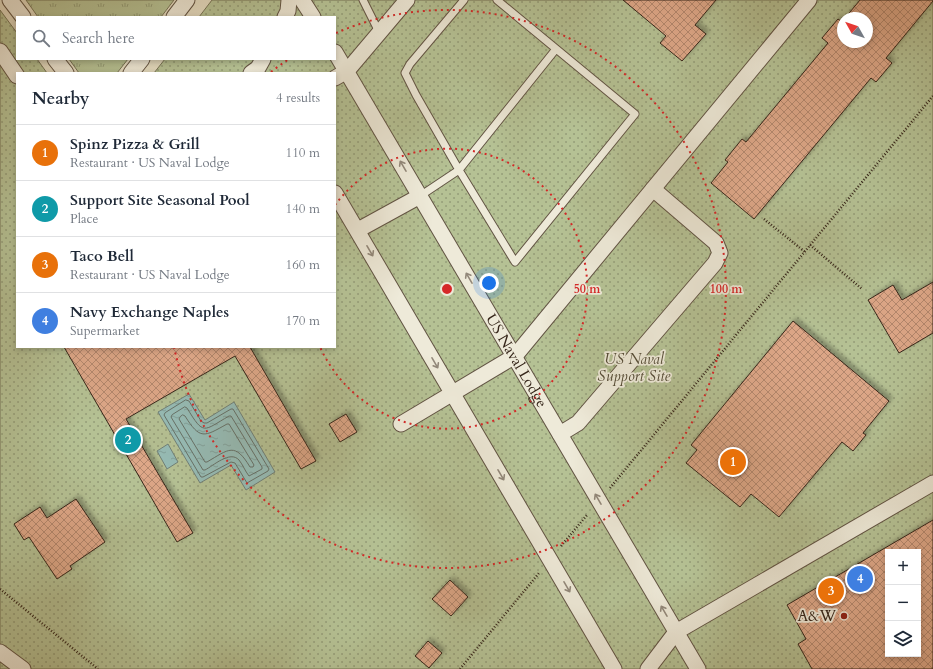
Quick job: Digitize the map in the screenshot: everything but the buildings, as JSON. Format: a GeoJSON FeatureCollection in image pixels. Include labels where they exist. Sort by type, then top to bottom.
{"type":"FeatureCollection","features":[{"type":"Feature","properties":{"kind":"street"},"geometry":{"type":"LineString","coordinates":[[10,0],[22,16]]}},
{"type":"Feature","properties":{"kind":"street"},"geometry":{"type":"LineString","coordinates":[[175,16],[188,0]]}},
{"type":"Feature","properties":{"kind":"street"},"geometry":{"type":"LineString","coordinates":[[286,16],[288,11],[289,0]]}},
{"type":"Feature","properties":{"kind":"street"},"geometry":{"type":"LineString","coordinates":[[302,0],[312,16]]}},
{"type":"Feature","properties":{"kind":"street"},"geometry":{"type":"LineString","coordinates":[[341,75],[407,0]]}},
{"type":"Feature","properties":{"kind":"street"},"geometry":{"type":"LineString","coordinates":[[401,424],[515,356],[809,0]]}},
{"type":"Feature","properties":{"kind":"street"},"geometry":{"type":"LineString","coordinates":[[0,51],[16,75]]}},
{"type":"Feature","properties":{"kind":"street","name":"US Naval Lodge"},"geometry":{"type":"LineString","coordinates":[[336,56],[341,75],[420,196],[698,669]]}},
{"type":"Feature","properties":{"kind":"street"},"geometry":{"type":"LineString","coordinates":[[56,60],[65,72]]}},
{"type":"Feature","properties":{"kind":"street"},"geometry":{"type":"LineString","coordinates":[[132,72],[141,60]]}},
{"type":"Feature","properties":{"kind":"street"},"geometry":{"type":"LineString","coordinates":[[560,434],[578,423],[715,263],[720,252],[716,243],[653,189]]}},
{"type":"Feature","properties":{"kind":"street"},"geometry":{"type":"LineString","coordinates":[[336,196],[358,230],[614,669]]}},
{"type":"Feature","properties":{"kind":"street"},"geometry":{"type":"LineString","coordinates":[[358,230],[420,196]]}},
{"type":"Feature","properties":{"kind":"street"},"geometry":{"type":"LineString","coordinates":[[648,669],[676,632],[933,483]]}},
{"type":"Feature","properties":{"kind":"street"},"geometry":{"type":"LineString","coordinates":[[0,652],[23,669]]}},
{"type":"Feature","properties":{"kind":"lane"},"geometry":{"type":"LineString","coordinates":[[363,0],[380,32]]}},
{"type":"Feature","properties":{"kind":"lane"},"geometry":{"type":"LineString","coordinates":[[464,0],[410,64],[405,73],[459,170],[515,262],[635,114],[497,0]]}},
{"type":"Feature","properties":{"kind":"lane"},"geometry":{"type":"LineString","coordinates":[[420,196],[459,170],[556,49]]}},
{"type":"Feature","properties":{"kind":"path"},"geometry":{"type":"LineString","coordinates":[[460,669],[933,96]]}},
{"type":"Feature","properties":{"kind":"path"},"geometry":{"type":"LineString","coordinates":[[764,219],[804,252]]}},
{"type":"Feature","properties":{"kind":"path"},"geometry":{"type":"LineString","coordinates":[[810,245],[862,288]]}},
{"type":"Feature","properties":{"kind":"path"},"geometry":{"type":"LineString","coordinates":[[0,588],[98,669]]}},
{"type":"Feature","properties":{"kind":"green space"},"geometry":{"type":"Polygon","coordinates":[[[26,0],[174,0],[162,16],[37,16],[26,0]]]}},
{"type":"Feature","properties":{"kind":"green space","name":"US Naval Support Site"},"geometry":{"type":"Polygon","coordinates":[[[212,0],[933,0],[933,669],[0,669],[0,10],[16,32],[16,60],[38,60],[46,72],[16,72],[16,348],[336,348],[336,72],[155,72],[164,60],[336,60],[336,16],[200,16],[212,0]]]}},
{"type":"Feature","properties":{"kind":"green space"},"geometry":{"type":"Polygon","coordinates":[[[70,60],[127,60],[118,72],[78,72],[70,60]]]}},
{"type":"Feature","properties":{"kind":"water"},"geometry":{"type":"Polygon","coordinates":[[[189,394],[205,420],[234,402],[275,472],[246,490],[231,465],[200,483],[158,412],[189,394]]]}},
{"type":"Feature","properties":{"kind":"water"},"geometry":{"type":"Polygon","coordinates":[[[168,444],[178,462],[167,469],[157,451],[168,444]]]}},
{"type":"Feature","properties":{"kind":"place","name":"Support Site Seasonal Pool"},"geometry":{"type":"Point","coordinates":[128,440]}},
{"type":"Feature","properties":{"kind":"place","name":"Spinz Pizza & Grill"},"geometry":{"type":"Point","coordinates":[733,462]}},
{"type":"Feature","properties":{"kind":"place","name":"Navy Exchange Naples"},"geometry":{"type":"Point","coordinates":[860,579]}},
{"type":"Feature","properties":{"kind":"place","name":"Taco Bell"},"geometry":{"type":"Point","coordinates":[831,591]}},
{"type":"Feature","properties":{"kind":"place","name":"A&W"},"geometry":{"type":"Point","coordinates":[844,616]}}]}
